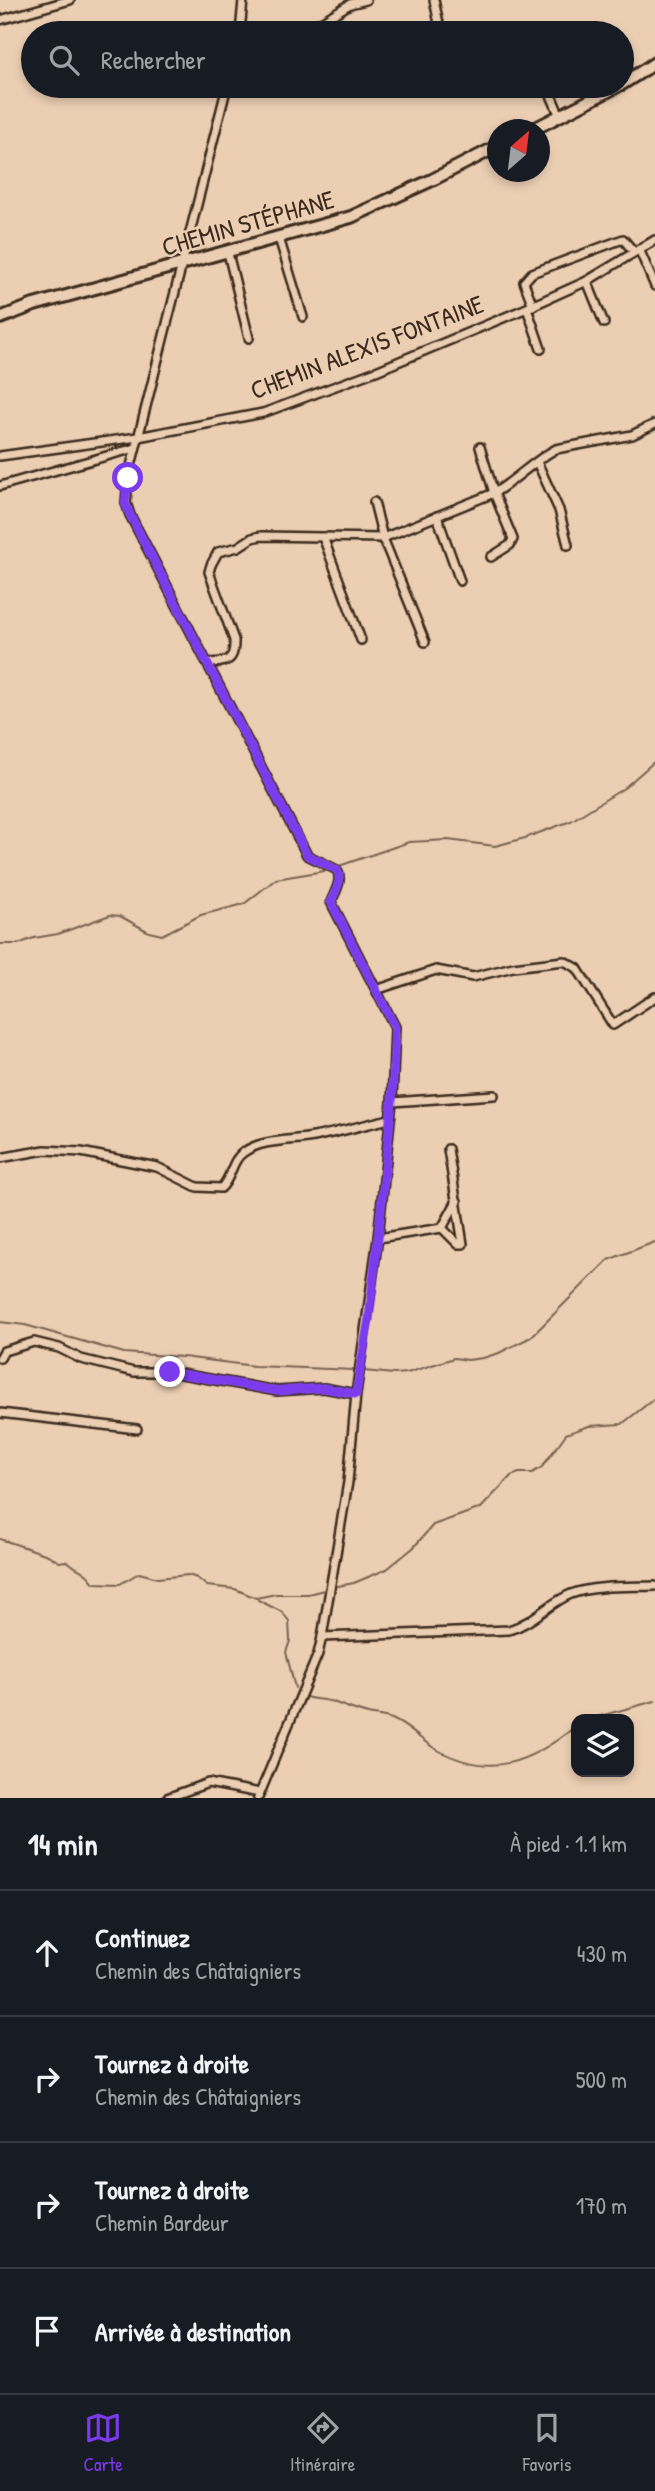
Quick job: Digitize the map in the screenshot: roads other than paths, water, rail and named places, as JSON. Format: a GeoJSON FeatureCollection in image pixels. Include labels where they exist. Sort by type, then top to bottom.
{"type":"FeatureCollection","features":[{"type":"Feature","properties":{"kind":"main road"},"geometry":{"type":"LineString","coordinates":[[634,76],[655,63]]}},
{"type":"Feature","properties":{"kind":"main road"},"geometry":{"type":"LineString","coordinates":[[550,121],[595,98]]}},
{"type":"Feature","properties":{"kind":"main road","name":"CHEMIN STÉPHANE"},"geometry":{"type":"LineString","coordinates":[[0,318],[34,305],[351,218],[487,152]]}},
{"type":"Feature","properties":{"kind":"street"},"geometry":{"type":"LineString","coordinates":[[0,20],[70,0]]}},
{"type":"Feature","properties":{"kind":"street"},"geometry":{"type":"LineString","coordinates":[[241,21],[243,0]]}},
{"type":"Feature","properties":{"kind":"street"},"geometry":{"type":"LineString","coordinates":[[322,21],[350,4],[366,0]]}},
{"type":"Feature","properties":{"kind":"street"},"geometry":{"type":"LineString","coordinates":[[434,0],[438,21]]}},
{"type":"Feature","properties":{"kind":"street"},"geometry":{"type":"LineString","coordinates":[[167,1798],[208,1783],[259,1796],[318,1654],[337,1561],[356,1394],[369,1319],[392,1102],[395,1027],[331,902],[338,885],[337,870],[307,855],[125,503],[125,490],[135,448],[224,98]]}},
{"type":"Feature","properties":{"kind":"street"},"geometry":{"type":"LineString","coordinates":[[552,98],[560,116]]}},
{"type":"Feature","properties":{"kind":"street"},"geometry":{"type":"LineString","coordinates":[[279,238],[303,317]]}},
{"type":"Feature","properties":{"kind":"street"},"geometry":{"type":"LineString","coordinates":[[541,349],[524,282],[532,273],[623,239],[637,251],[655,286]]}},
{"type":"Feature","properties":{"kind":"street","name":"CHEMIN ALEXIS FONTAINE"},"geometry":{"type":"LineString","coordinates":[[0,456],[138,437],[263,413],[376,371],[530,307],[587,281],[655,240]]}},
{"type":"Feature","properties":{"kind":"street"},"geometry":{"type":"LineString","coordinates":[[228,253],[249,338]]}},
{"type":"Feature","properties":{"kind":"street"},"geometry":{"type":"LineString","coordinates":[[587,281],[604,323]]}},
{"type":"Feature","properties":{"kind":"street"},"geometry":{"type":"LineString","coordinates":[[207,663],[226,662],[234,649],[234,640],[209,572],[218,552],[238,547],[251,538],[261,536],[383,538],[494,493],[556,449],[632,435],[655,424]]}},
{"type":"Feature","properties":{"kind":"street"},"geometry":{"type":"LineString","coordinates":[[480,447],[494,493],[513,539],[510,545],[491,557]]}},
{"type":"Feature","properties":{"kind":"street"},"geometry":{"type":"LineString","coordinates":[[0,486],[135,448]]}},
{"type":"Feature","properties":{"kind":"street"},"geometry":{"type":"LineString","coordinates":[[537,462],[559,510],[568,545]]}},
{"type":"Feature","properties":{"kind":"street"},"geometry":{"type":"LineString","coordinates":[[374,502],[383,538],[425,642]]}},
{"type":"Feature","properties":{"kind":"street"},"geometry":{"type":"LineString","coordinates":[[437,516],[460,581]]}},
{"type":"Feature","properties":{"kind":"street"},"geometry":{"type":"LineString","coordinates":[[323,537],[361,640]]}},
{"type":"Feature","properties":{"kind":"street"},"geometry":{"type":"LineString","coordinates":[[376,990],[436,970],[473,977],[513,967],[564,961],[577,968],[613,1025],[655,998]]}},
{"type":"Feature","properties":{"kind":"street"},"geometry":{"type":"LineString","coordinates":[[392,1102],[494,1095]]}},
{"type":"Feature","properties":{"kind":"street"},"geometry":{"type":"LineString","coordinates":[[0,1158],[46,1150],[81,1152],[157,1167],[197,1187],[220,1188],[227,1182],[235,1162],[243,1152],[258,1146],[389,1119]]}},
{"type":"Feature","properties":{"kind":"street"},"geometry":{"type":"LineString","coordinates":[[442,1228],[457,1244],[463,1244],[448,1149]]}},
{"type":"Feature","properties":{"kind":"street"},"geometry":{"type":"LineString","coordinates":[[442,1228],[457,1201]]}},
{"type":"Feature","properties":{"kind":"street"},"geometry":{"type":"LineString","coordinates":[[378,1238],[442,1228]]}},
{"type":"Feature","properties":{"kind":"street"},"geometry":{"type":"LineString","coordinates":[[0,1358],[4,1351],[34,1342],[59,1348],[81,1359],[134,1372],[170,1372],[277,1391],[324,1388],[356,1394]]}},
{"type":"Feature","properties":{"kind":"street"},"geometry":{"type":"LineString","coordinates":[[0,1411],[137,1429]]}},
{"type":"Feature","properties":{"kind":"street"},"geometry":{"type":"LineString","coordinates":[[323,1637],[509,1630],[523,1626],[570,1594],[588,1590],[655,1586]]}},
{"type":"Feature","properties":{"kind":"waterway"},"geometry":{"type":"LineString","coordinates":[[339,866],[409,842],[448,840],[495,846],[525,838],[571,821],[624,788],[655,761]]}},
{"type":"Feature","properties":{"kind":"waterway"},"geometry":{"type":"LineString","coordinates":[[0,944],[18,944],[58,934],[110,915],[120,916],[149,932],[162,935],[201,915],[244,904],[276,879],[330,870]]}},
{"type":"Feature","properties":{"kind":"waterway"},"geometry":{"type":"LineString","coordinates":[[364,1371],[407,1373],[454,1358],[468,1360],[499,1353],[531,1337],[608,1260],[655,1242]]}},
{"type":"Feature","properties":{"kind":"waterway"},"geometry":{"type":"LineString","coordinates":[[0,1322],[25,1325],[124,1353],[254,1366],[355,1370]]}},
{"type":"Feature","properties":{"kind":"waterway"},"geometry":{"type":"LineString","coordinates":[[333,1587],[354,1583],[387,1569],[413,1548],[433,1525],[481,1508],[511,1476],[532,1473],[542,1467],[566,1434],[589,1426],[622,1424],[655,1398]]}},
{"type":"Feature","properties":{"kind":"waterway"},"geometry":{"type":"LineString","coordinates":[[0,1539],[48,1555],[59,1562],[66,1561],[84,1572],[94,1583],[120,1584],[139,1573],[158,1578],[188,1575],[207,1586],[235,1589],[256,1598],[276,1594],[308,1594],[328,1589]]}},
{"type":"Feature","properties":{"kind":"waterway"},"geometry":{"type":"LineString","coordinates":[[258,1600],[282,1612],[289,1621],[290,1641],[286,1652],[295,1688]]}},
{"type":"Feature","properties":{"kind":"waterway"},"geometry":{"type":"LineString","coordinates":[[306,1697],[330,1701],[391,1719],[434,1748],[454,1758],[473,1763],[491,1765],[526,1758],[571,1730]]}},
{"type":"Feature","properties":{"kind":"waterway"},"geometry":{"type":"LineString","coordinates":[[607,1714],[655,1701]]}}]}
